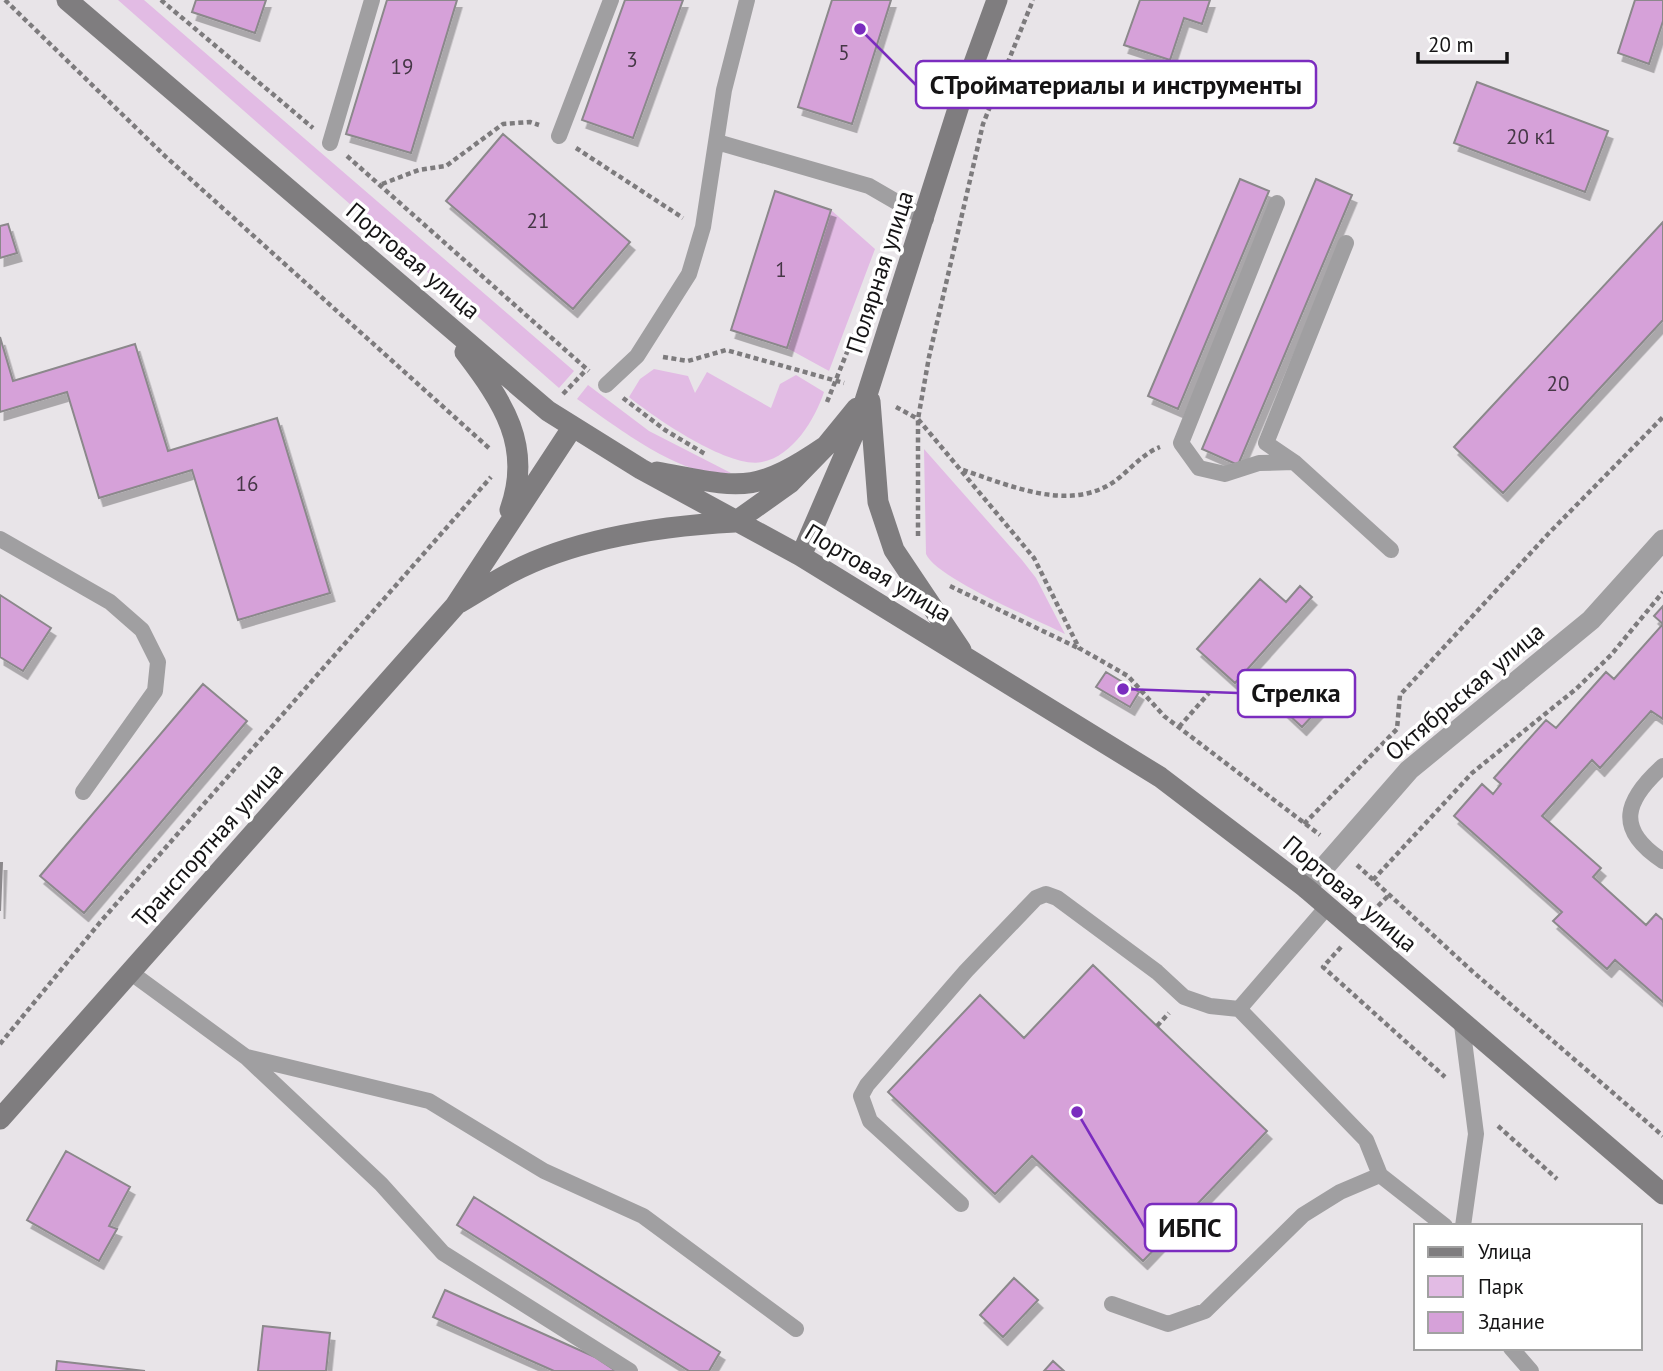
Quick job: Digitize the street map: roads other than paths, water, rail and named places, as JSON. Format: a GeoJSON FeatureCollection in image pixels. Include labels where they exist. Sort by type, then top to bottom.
{"type":"FeatureCollection","features":[{"type":"Feature","properties":{"kind":"main road","name":"Портовая улица"},"geometry":{"type":"LineString","coordinates":[[67,0],[548,411],[641,469],[801,556],[1160,777],[1306,888],[1462,1025],[1663,1194]]}},
{"type":"Feature","properties":{"kind":"main road","name":"Полярная улица"},"geometry":{"type":"LineString","coordinates":[[801,556],[869,392],[926,219],[962,96],[997,0]]}},
{"type":"Feature","properties":{"kind":"main road"},"geometry":{"type":"LineString","coordinates":[[441,319],[489,384],[511,453],[518,482],[501,536]]}},
{"type":"Feature","properties":{"kind":"main road"},"geometry":{"type":"LineString","coordinates":[[735,522],[790,483],[826,446],[869,392]]}},
{"type":"Feature","properties":{"kind":"main road"},"geometry":{"type":"LineString","coordinates":[[869,392],[878,502],[894,550],[965,657]]}},
{"type":"Feature","properties":{"kind":"main road","name":"Транспортная улица"},"geometry":{"type":"LineString","coordinates":[[0,1119],[455,606],[572,428]]}},
{"type":"Feature","properties":{"kind":"main road"},"geometry":{"type":"LineString","coordinates":[[641,469],[727,484],[751,485],[776,478],[826,446]]}},
{"type":"Feature","properties":{"kind":"main road","name":"Транспортная улица"},"geometry":{"type":"LineString","coordinates":[[455,606],[512,572],[590,544],[671,526],[735,522]]}},
{"type":"Feature","properties":{"kind":"street","name":"Октябрьская улица"},"geometry":{"type":"LineString","coordinates":[[1306,888],[1409,770],[1591,620],[1663,540]]}},
{"type":"Feature","properties":{"kind":"lane"},"geometry":{"type":"LineString","coordinates":[[330,143],[372,0]]}},
{"type":"Feature","properties":{"kind":"lane"},"geometry":{"type":"LineString","coordinates":[[559,136],[611,0]]}},
{"type":"Feature","properties":{"kind":"lane"},"geometry":{"type":"LineString","coordinates":[[606,385],[637,356],[689,274],[702,231],[724,90],[747,0]]}},
{"type":"Feature","properties":{"kind":"lane"},"geometry":{"type":"LineString","coordinates":[[717,142],[869,186],[926,219]]}},
{"type":"Feature","properties":{"kind":"lane"},"geometry":{"type":"LineString","coordinates":[[1278,203],[1181,443],[1199,468],[1225,474],[1259,463],[1294,463]]}},
{"type":"Feature","properties":{"kind":"lane"},"geometry":{"type":"LineString","coordinates":[[1346,243],[1266,443],[1294,463],[1391,550]]}},
{"type":"Feature","properties":{"kind":"lane"},"geometry":{"type":"LineString","coordinates":[[0,539],[110,602],[142,630],[158,662],[155,691],[83,792]]}},
{"type":"Feature","properties":{"kind":"lane"},"geometry":{"type":"LineString","coordinates":[[1663,766],[1636,793],[1629,812],[1633,834],[1663,861]]}},
{"type":"Feature","properties":{"kind":"lane"},"geometry":{"type":"LineString","coordinates":[[961,1204],[870,1121],[861,1096],[866,1085],[966,971],[1036,898],[1046,894],[1057,898],[1157,972],[1184,997],[1210,1006],[1239,1009],[1366,1140],[1380,1175],[1442,1224]]}},
{"type":"Feature","properties":{"kind":"lane"},"geometry":{"type":"LineString","coordinates":[[1239,1009],[1327,907]]}},
{"type":"Feature","properties":{"kind":"lane"},"geometry":{"type":"LineString","coordinates":[[130,972],[246,1057],[381,1184],[443,1252],[630,1371]]}},
{"type":"Feature","properties":{"kind":"lane"},"geometry":{"type":"LineString","coordinates":[[1462,1025],[1476,1134],[1462,1224]]}},
{"type":"Feature","properties":{"kind":"lane"},"geometry":{"type":"LineString","coordinates":[[246,1057],[429,1101],[544,1171],[643,1216],[796,1329]]}},
{"type":"Feature","properties":{"kind":"lane"},"geometry":{"type":"LineString","coordinates":[[1112,1304],[1168,1324],[1205,1311],[1303,1215],[1340,1192],[1380,1175]]}},
{"type":"Feature","properties":{"kind":"lane"},"geometry":{"type":"LineString","coordinates":[[1513,1350],[1531,1371]]}},
{"type":"Feature","properties":{"kind":"place","name":"СТройматериалы и инструменты"},"geometry":{"type":"Point","coordinates":[860,29]}},
{"type":"Feature","properties":{"kind":"place","name":"Стрелка"},"geometry":{"type":"Point","coordinates":[1123,689]}},
{"type":"Feature","properties":{"kind":"place","name":"ИБПС"},"geometry":{"type":"Point","coordinates":[1077,1112]}}]}
